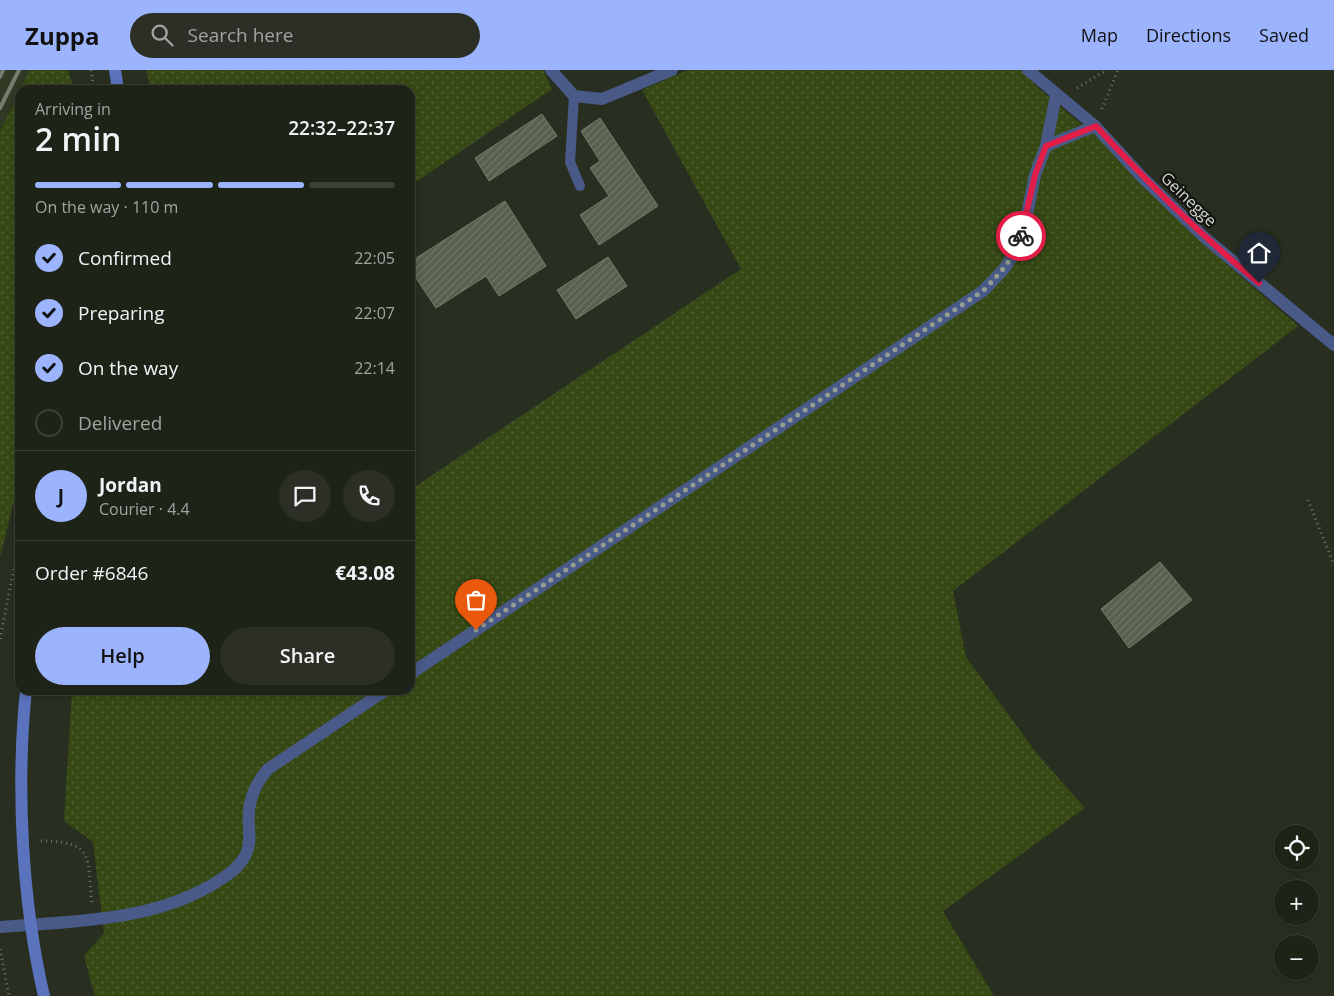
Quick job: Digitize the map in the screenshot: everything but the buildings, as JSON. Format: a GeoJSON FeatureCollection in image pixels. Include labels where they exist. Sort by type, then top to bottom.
{"type":"FeatureCollection","features":[{"type":"Feature","properties":{"kind":"street"},"geometry":{"type":"LineString","coordinates":[[115,70],[117,85]]}},
{"type":"Feature","properties":{"kind":"street"},"geometry":{"type":"LineString","coordinates":[[551,70],[574,96],[602,99],[672,70]]}},
{"type":"Feature","properties":{"kind":"street","name":"Geinegge"},"geometry":{"type":"LineString","coordinates":[[1028,70],[1096,126],[1141,176],[1204,237],[1334,345]]}},
{"type":"Feature","properties":{"kind":"street"},"geometry":{"type":"LineString","coordinates":[[415,671],[983,291],[1004,269],[1017,249],[1024,228],[1035,175],[1046,146],[1056,95]]}},
{"type":"Feature","properties":{"kind":"street"},"geometry":{"type":"LineString","coordinates":[[1046,146],[1096,126]]}},
{"type":"Feature","properties":{"kind":"street"},"geometry":{"type":"LineString","coordinates":[[25,695],[21,734],[24,842],[32,924],[44,996]]}},
{"type":"Feature","properties":{"kind":"street"},"geometry":{"type":"LineString","coordinates":[[0,926],[94,919],[146,912],[194,896],[232,873],[246,853],[250,839],[250,802],[256,784],[268,769],[379,695]]}},
{"type":"Feature","properties":{"kind":"lane"},"geometry":{"type":"LineString","coordinates":[[574,96],[570,162],[580,186]]}},
{"type":"Feature","properties":{"kind":"path"},"geometry":{"type":"LineString","coordinates":[[91,70],[93,85]]}},
{"type":"Feature","properties":{"kind":"path"},"geometry":{"type":"LineString","coordinates":[[1056,95],[1084,85],[1106,70]]}},
{"type":"Feature","properties":{"kind":"path"},"geometry":{"type":"LineString","coordinates":[[1096,126],[1118,70]]}},
{"type":"Feature","properties":{"kind":"path"},"geometry":{"type":"LineString","coordinates":[[1308,500],[1334,565]]}},
{"type":"Feature","properties":{"kind":"path"},"geometry":{"type":"LineString","coordinates":[[0,639],[15,562]]}},
{"type":"Feature","properties":{"kind":"path"},"geometry":{"type":"LineString","coordinates":[[24,842],[61,841],[78,846],[88,859],[94,919]]}},
{"type":"Feature","properties":{"kind":"path"},"geometry":{"type":"LineString","coordinates":[[0,949],[9,996]]}},
{"type":"Feature","properties":{"kind":"shaded area"},"geometry":{"type":"Polygon","coordinates":[[[0,70],[30,70],[23,85],[15,85],[15,100],[0,131],[0,70]]]}},
{"type":"Feature","properties":{"kind":"green space"},"geometry":{"type":"Polygon","coordinates":[[[30,70],[68,70],[72,85],[22,85],[30,70]]]}},
{"type":"Feature","properties":{"kind":"green space"},"geometry":{"type":"Polygon","coordinates":[[[146,70],[543,70],[552,89],[415,183],[415,85],[150,85],[146,70]]]}},
{"type":"Feature","properties":{"kind":"green space"},"geometry":{"type":"Polygon","coordinates":[[[688,70],[1021,70],[1039,89],[1103,142],[1200,241],[1298,326],[953,591],[966,657],[1038,755],[1085,808],[943,911],[994,996],[95,996],[84,956],[104,933],[93,842],[64,821],[72,695],[415,695],[415,487],[741,269],[642,90],[688,70]]]}},
{"type":"Feature","properties":{"kind":"green space"},"geometry":{"type":"Polygon","coordinates":[[[15,101],[15,496],[0,557],[0,131],[15,101]]]}},
{"type":"Feature","properties":{"kind":"railway"},"geometry":{"type":"LineString","coordinates":[[0,77],[3,70]]}},
{"type":"Feature","properties":{"kind":"railway"},"geometry":{"type":"LineString","coordinates":[[0,108],[19,70]]}},
{"type":"Feature","properties":{"kind":"way so far"},"geometry":{"type":"LineString","coordinates":[[476,630],[983,291],[1004,269],[1017,249],[1021,236]]}},
{"type":"Feature","properties":{"kind":"route"},"geometry":{"type":"LineString","coordinates":[[1021,236],[1035,175],[1046,146],[1096,126],[1141,176],[1204,237],[1259,283]]}}]}
